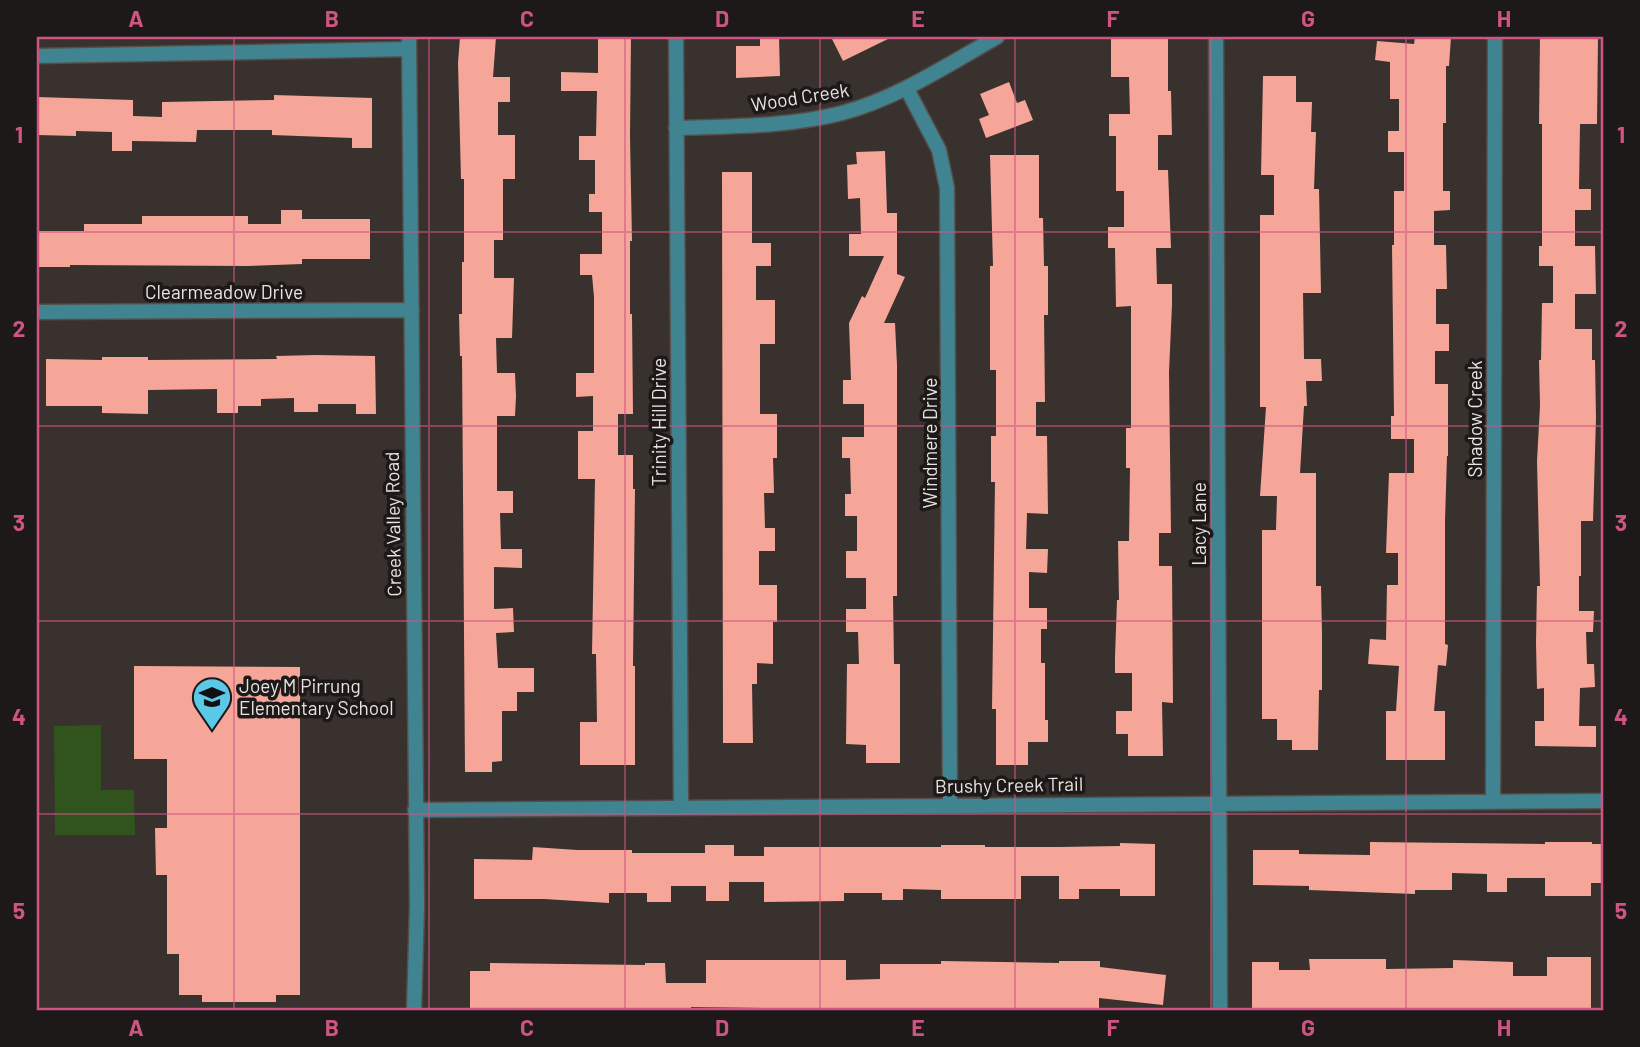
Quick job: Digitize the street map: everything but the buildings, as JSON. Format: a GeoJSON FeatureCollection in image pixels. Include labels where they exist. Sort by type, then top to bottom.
{"type":"FeatureCollection","features":[{"type":"Feature","properties":{"kind":"street","name":"Trinity Hill Drive"},"geometry":{"type":"LineString","coordinates":[[676,37],[681,806]]}},
{"type":"Feature","properties":{"kind":"street","name":"Wood Creek"},"geometry":{"type":"LineString","coordinates":[[676,128],[788,122],[842,113],[907,89],[997,37]]}},
{"type":"Feature","properties":{"kind":"street","name":"Lacy Lane"},"geometry":{"type":"LineString","coordinates":[[1216,37],[1220,1010]]}},
{"type":"Feature","properties":{"kind":"street","name":"Shadow Creek"},"geometry":{"type":"LineString","coordinates":[[1493,801],[1495,37]]}},
{"type":"Feature","properties":{"kind":"street"},"geometry":{"type":"LineString","coordinates":[[37,56],[409,43]]}},
{"type":"Feature","properties":{"kind":"street","name":"Creek Valley Road"},"geometry":{"type":"LineString","coordinates":[[409,43],[417,905],[414,1010]]}},
{"type":"Feature","properties":{"kind":"street","name":"Windmere Drive"},"geometry":{"type":"LineString","coordinates":[[907,89],[939,149],[947,188],[950,805]]}},
{"type":"Feature","properties":{"kind":"street","name":"Clearmeadow Drive"},"geometry":{"type":"LineString","coordinates":[[37,312],[412,310]]}},
{"type":"Feature","properties":{"kind":"street","name":"Brushy Creek Trail"},"geometry":{"type":"LineString","coordinates":[[415,810],[1603,801]]}},
{"type":"Feature","properties":{"kind":"green space"},"geometry":{"type":"Polygon","coordinates":[[[101,725],[101,790],[134,790],[135,835],[55,835],[54,726],[101,725]]]}},
{"type":"Feature","properties":{"kind":"place","name":"Joey M Pirrung Elementary School"},"geometry":{"type":"Point","coordinates":[212,731]}}]}
